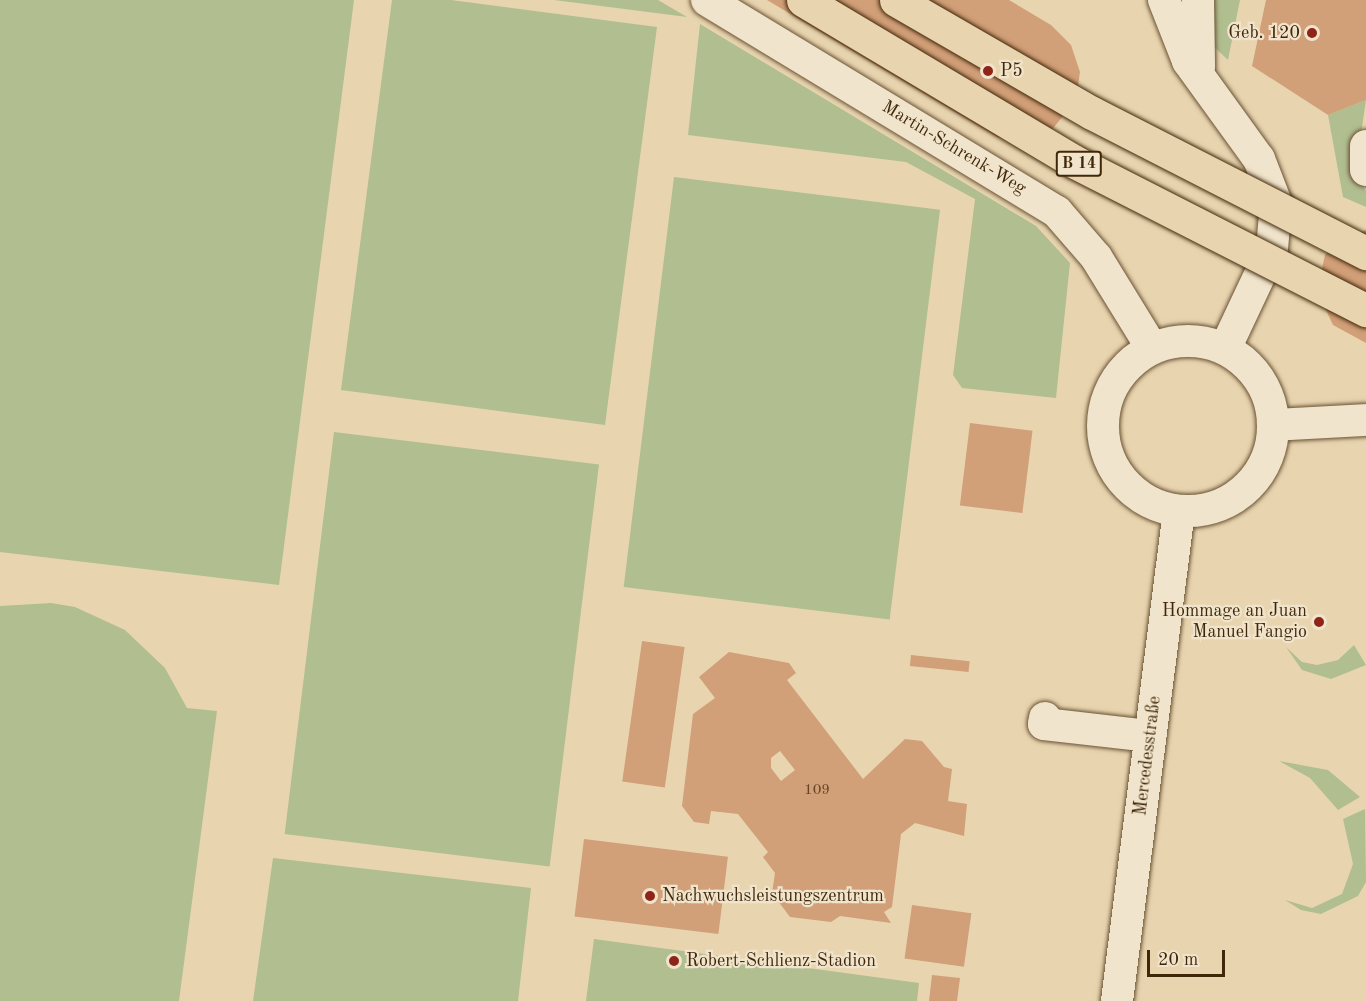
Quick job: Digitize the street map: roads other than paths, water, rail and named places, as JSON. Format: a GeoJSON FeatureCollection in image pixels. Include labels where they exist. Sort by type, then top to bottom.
{"type":"FeatureCollection","features":[{"type":"Feature","properties":{"kind":"highway","name":"B 14"},"geometry":{"type":"LineString","coordinates":[[803,0],[1073,161],[1366,310]]}},
{"type":"Feature","properties":{"kind":"highway"},"geometry":{"type":"LineString","coordinates":[[896,0],[1102,118],[1366,253]]}},
{"type":"Feature","properties":{"kind":"street","name":"Martin-Schrenk-Weg"},"geometry":{"type":"LineString","coordinates":[[707,0],[1057,212],[1096,257],[1152,348]]}},
{"type":"Feature","properties":{"kind":"street"},"geometry":{"type":"LineString","coordinates":[[1164,0],[1182,50],[1208,90],[1259,159],[1276,203],[1272,249],[1225,349]]}},
{"type":"Feature","properties":{"kind":"street"},"geometry":{"type":"LineString","coordinates":[[1198,0],[1196,51],[1208,90]]}},
{"type":"Feature","properties":{"kind":"street"},"geometry":{"type":"LineString","coordinates":[[1366,146],[1366,170]]}},
{"type":"Feature","properties":{"kind":"street"},"geometry":{"type":"LineString","coordinates":[[1189,340],[1225,349],[1254,372],[1273,425],[1263,467],[1245,490],[1207,509],[1179,511],[1150,503],[1126,485],[1110,461],[1103,432],[1106,403],[1118,376],[1152,348],[1189,340]]}},
{"type":"Feature","properties":{"kind":"street"},"geometry":{"type":"LineString","coordinates":[[1273,425],[1366,420]]}},
{"type":"Feature","properties":{"kind":"street","name":"Mercedesstraße"},"geometry":{"type":"LineString","coordinates":[[1117,1001],[1179,511]]}},
{"type":"Feature","properties":{"kind":"street"},"geometry":{"type":"LineString","coordinates":[[1045,718],[1044,724],[1150,736]]}},
{"type":"Feature","properties":{"kind":"place","name":"Geb. 120"},"geometry":{"type":"Point","coordinates":[1312,33]}},
{"type":"Feature","properties":{"kind":"place","name":"P5"},"geometry":{"type":"Point","coordinates":[988,71]}},
{"type":"Feature","properties":{"kind":"place","name":"Hommage an Juan Manuel Fangio"},"geometry":{"type":"Point","coordinates":[1319,622]}},
{"type":"Feature","properties":{"kind":"place","name":"Nachwuchsleistungszentrum"},"geometry":{"type":"Point","coordinates":[650,896]}},
{"type":"Feature","properties":{"kind":"place","name":"Robert-Schlienz-Stadion"},"geometry":{"type":"Point","coordinates":[674,961]}}]}
